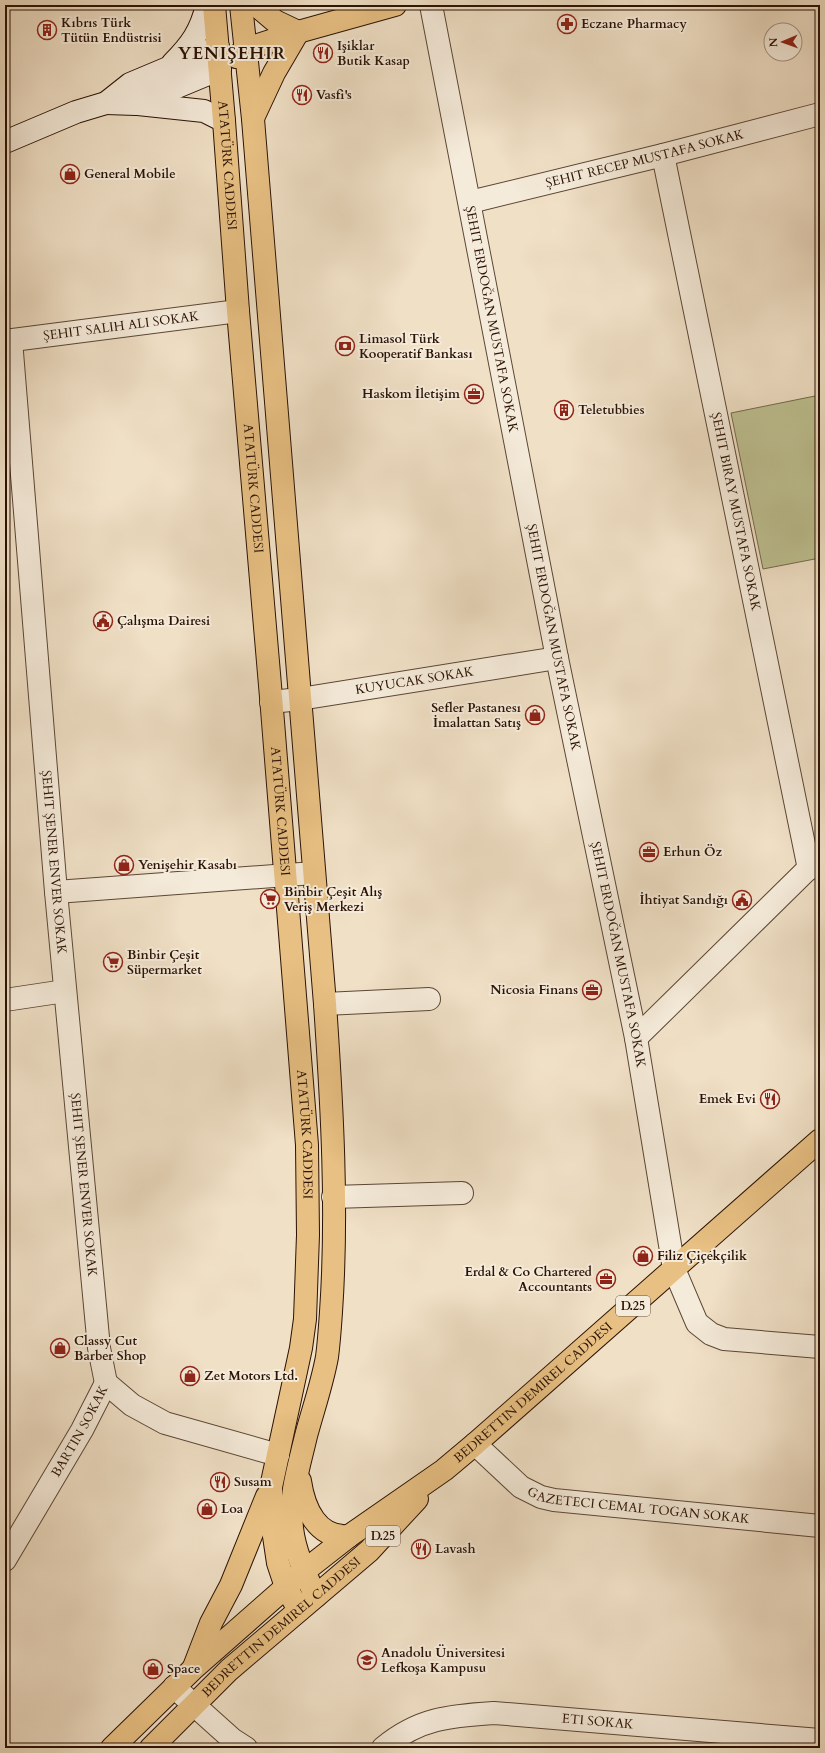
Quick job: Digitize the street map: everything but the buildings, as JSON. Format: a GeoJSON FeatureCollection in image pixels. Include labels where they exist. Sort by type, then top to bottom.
{"type":"FeatureCollection","features":[{"type":"Feature","properties":{"kind":"main road","name":"ATATÜRK CADDESI"},"geometry":{"type":"LineString","coordinates":[[214,5],[307,1145],[308,1228],[306,1291],[301,1348],[271,1487],[271,1516],[278,1563],[286,1587],[299,1610]]}},
{"type":"Feature","properties":{"kind":"main road","name":"ATATÜRK CADDESI"},"geometry":{"type":"LineString","coordinates":[[241,5],[253,119],[331,1091],[333,1197],[332,1290],[326,1358],[298,1470],[294,1491],[292,1528],[296,1549],[303,1572],[316,1596]]}},
{"type":"Feature","properties":{"kind":"main road"},"geometry":{"type":"LineString","coordinates":[[256,5],[275,21],[298,32]]}},
{"type":"Feature","properties":{"kind":"main road"},"geometry":{"type":"LineString","coordinates":[[220,69],[246,49],[298,32],[395,5]]}},
{"type":"Feature","properties":{"kind":"main road"},"geometry":{"type":"LineString","coordinates":[[253,119],[274,72],[298,32]]}},
{"type":"Feature","properties":{"kind":"main road"},"geometry":{"type":"LineString","coordinates":[[218,47],[246,49]]}},
{"type":"Feature","properties":{"kind":"main road","name":"BEDRETTIN DEMIREL CADDESI"},"geometry":{"type":"LineString","coordinates":[[112,1748],[194,1668],[236,1633],[303,1572],[349,1536],[444,1470],[820,1140]]}},
{"type":"Feature","properties":{"kind":"main road"},"geometry":{"type":"LineString","coordinates":[[298,1470],[302,1496],[313,1520],[328,1532],[340,1536],[349,1536]]}},
{"type":"Feature","properties":{"kind":"main road","name":"BEDRETTIN DEMIREL CADDESI"},"geometry":{"type":"LineString","coordinates":[[151,1748],[229,1670],[369,1551],[444,1470]]}},
{"type":"Feature","properties":{"kind":"main road"},"geometry":{"type":"LineString","coordinates":[[194,1668],[211,1623],[231,1585],[271,1487]]}},
{"type":"Feature","properties":{"kind":"street"},"geometry":{"type":"LineString","coordinates":[[168,68],[190,45],[204,21],[207,5]]}},
{"type":"Feature","properties":{"kind":"street","name":"ŞEHIT ERDOĞAN MUSTAFA SOKAK"},"geometry":{"type":"LineString","coordinates":[[431,5],[557,658],[636,1038],[674,1269],[697,1323],[711,1334],[724,1339],[820,1347]]}},
{"type":"Feature","properties":{"kind":"street"},"geometry":{"type":"LineString","coordinates":[[106,103],[130,84],[218,47]]}},
{"type":"Feature","properties":{"kind":"street"},"geometry":{"type":"LineString","coordinates":[[136,104],[220,69]]}},
{"type":"Feature","properties":{"kind":"street"},"geometry":{"type":"LineString","coordinates":[[5,142],[76,112],[106,103],[136,104],[204,111],[224,121]]}},
{"type":"Feature","properties":{"kind":"street","name":"ŞEHIT RECEP MUSTAFA SOKAK"},"geometry":{"type":"LineString","coordinates":[[470,202],[663,155],[820,114]]}},
{"type":"Feature","properties":{"kind":"street","name":"ŞEHIT BIRAY MUSTAFA SOKAK"},"geometry":{"type":"LineString","coordinates":[[663,155],[814,863]]}},
{"type":"Feature","properties":{"kind":"street","name":"ŞEHIT SALIH ALI SOKAK"},"geometry":{"type":"LineString","coordinates":[[8,340],[238,311]]}},
{"type":"Feature","properties":{"kind":"street","name":"ŞEHIT ŞENER ENVER SOKAK"},"geometry":{"type":"LineString","coordinates":[[8,340],[65,991],[99,1348],[106,1383]]}},
{"type":"Feature","properties":{"kind":"street","name":"KUYUCAK SOKAK"},"geometry":{"type":"LineString","coordinates":[[271,702],[300,699],[557,658]]}},
{"type":"Feature","properties":{"kind":"street"},"geometry":{"type":"LineString","coordinates":[[636,1038],[814,863]]}},
{"type":"Feature","properties":{"kind":"street"},"geometry":{"type":"LineString","coordinates":[[56,892],[314,873]]}},
{"type":"Feature","properties":{"kind":"street"},"geometry":{"type":"LineString","coordinates":[[5,1000],[65,991]]}},
{"type":"Feature","properties":{"kind":"street"},"geometry":{"type":"LineString","coordinates":[[325,1004],[429,1000]]}},
{"type":"Feature","properties":{"kind":"street"},"geometry":{"type":"LineString","coordinates":[[333,1197],[462,1193]]}},
{"type":"Feature","properties":{"kind":"street"},"geometry":{"type":"LineString","coordinates":[[5,1560],[82,1430],[106,1383],[132,1405],[165,1423],[278,1455]]}},
{"type":"Feature","properties":{"kind":"street","name":"GAZETECI CEMAL TOGAN SOKAK"},"geometry":{"type":"LineString","coordinates":[[475,1444],[522,1487],[536,1495],[554,1500],[820,1526]]}},
{"type":"Feature","properties":{"kind":"street"},"geometry":{"type":"LineString","coordinates":[[174,1687],[232,1739],[246,1748]]}},
{"type":"Feature","properties":{"kind":"street","name":"ETI SOKAK"},"geometry":{"type":"LineString","coordinates":[[383,1748],[424,1722],[446,1717],[494,1713],[820,1740]]}},
{"type":"Feature","properties":{"kind":"green space"},"geometry":{"type":"Polygon","coordinates":[[[820,395],[820,558],[763,569],[731,413],[820,395]]]}},
{"type":"Feature","properties":{"kind":"place","name":"Eczane Pharmacy"},"geometry":{"type":"Point","coordinates":[567,24]}},
{"type":"Feature","properties":{"kind":"place","name":"Kıbrıs Türk Tütün Endüstrisi"},"geometry":{"type":"Point","coordinates":[47,30]}},
{"type":"Feature","properties":{"kind":"place","name":"Işiklar Butik Kasap"},"geometry":{"type":"Point","coordinates":[323,53]}},
{"type":"Feature","properties":{"kind":"place","name":"Vasfi's"},"geometry":{"type":"Point","coordinates":[302,95]}},
{"type":"Feature","properties":{"kind":"place","name":"General Mobile"},"geometry":{"type":"Point","coordinates":[70,174]}},
{"type":"Feature","properties":{"kind":"place","name":"Limasol Türk Kooperatif Bankası"},"geometry":{"type":"Point","coordinates":[345,346]}},
{"type":"Feature","properties":{"kind":"place","name":"Haskom İletişim"},"geometry":{"type":"Point","coordinates":[474,394]}},
{"type":"Feature","properties":{"kind":"place","name":"Teletubbies"},"geometry":{"type":"Point","coordinates":[564,410]}},
{"type":"Feature","properties":{"kind":"place","name":"Çalışma Dairesi"},"geometry":{"type":"Point","coordinates":[103,621]}},
{"type":"Feature","properties":{"kind":"place","name":"Sefler Pastanesı İmalattan Satış"},"geometry":{"type":"Point","coordinates":[535,715]}},
{"type":"Feature","properties":{"kind":"place","name":"Erhun Öz"},"geometry":{"type":"Point","coordinates":[649,852]}},
{"type":"Feature","properties":{"kind":"place","name":"Yenişehir Kasabı"},"geometry":{"type":"Point","coordinates":[124,865]}},
{"type":"Feature","properties":{"kind":"place","name":"Binbir Çeşit Alış Veriş Merkezi"},"geometry":{"type":"Point","coordinates":[270,899]}},
{"type":"Feature","properties":{"kind":"place","name":"İhtiyat Sandığı"},"geometry":{"type":"Point","coordinates":[742,900]}},
{"type":"Feature","properties":{"kind":"place","name":"Binbir Çeşit Süpermarket"},"geometry":{"type":"Point","coordinates":[113,962]}},
{"type":"Feature","properties":{"kind":"place","name":"Nicosia Finans"},"geometry":{"type":"Point","coordinates":[592,990]}},
{"type":"Feature","properties":{"kind":"place","name":"Emek Evi"},"geometry":{"type":"Point","coordinates":[770,1099]}},
{"type":"Feature","properties":{"kind":"place","name":"Filiz Çiçekçilik"},"geometry":{"type":"Point","coordinates":[643,1256]}},
{"type":"Feature","properties":{"kind":"place","name":"Erdal & Co Chartered Accountants"},"geometry":{"type":"Point","coordinates":[606,1279]}},
{"type":"Feature","properties":{"kind":"place","name":"Classy Cut Barber Shop"},"geometry":{"type":"Point","coordinates":[60,1348]}},
{"type":"Feature","properties":{"kind":"place","name":"Zet Motors Ltd."},"geometry":{"type":"Point","coordinates":[190,1376]}},
{"type":"Feature","properties":{"kind":"place","name":"Susam"},"geometry":{"type":"Point","coordinates":[220,1482]}},
{"type":"Feature","properties":{"kind":"place","name":"Loa"},"geometry":{"type":"Point","coordinates":[207,1509]}},
{"type":"Feature","properties":{"kind":"place","name":"Lavash"},"geometry":{"type":"Point","coordinates":[421,1549]}},
{"type":"Feature","properties":{"kind":"place","name":"Anadolu Üniversitesi Lefkoşa Kampusu"},"geometry":{"type":"Point","coordinates":[367,1660]}},
{"type":"Feature","properties":{"kind":"place","name":"Space"},"geometry":{"type":"Point","coordinates":[153,1669]}},
{"type":"Feature","properties":{"kind":"district","name":"YENIŞEHIR"},"geometry":{"type":"Point","coordinates":[232,53]}}]}
